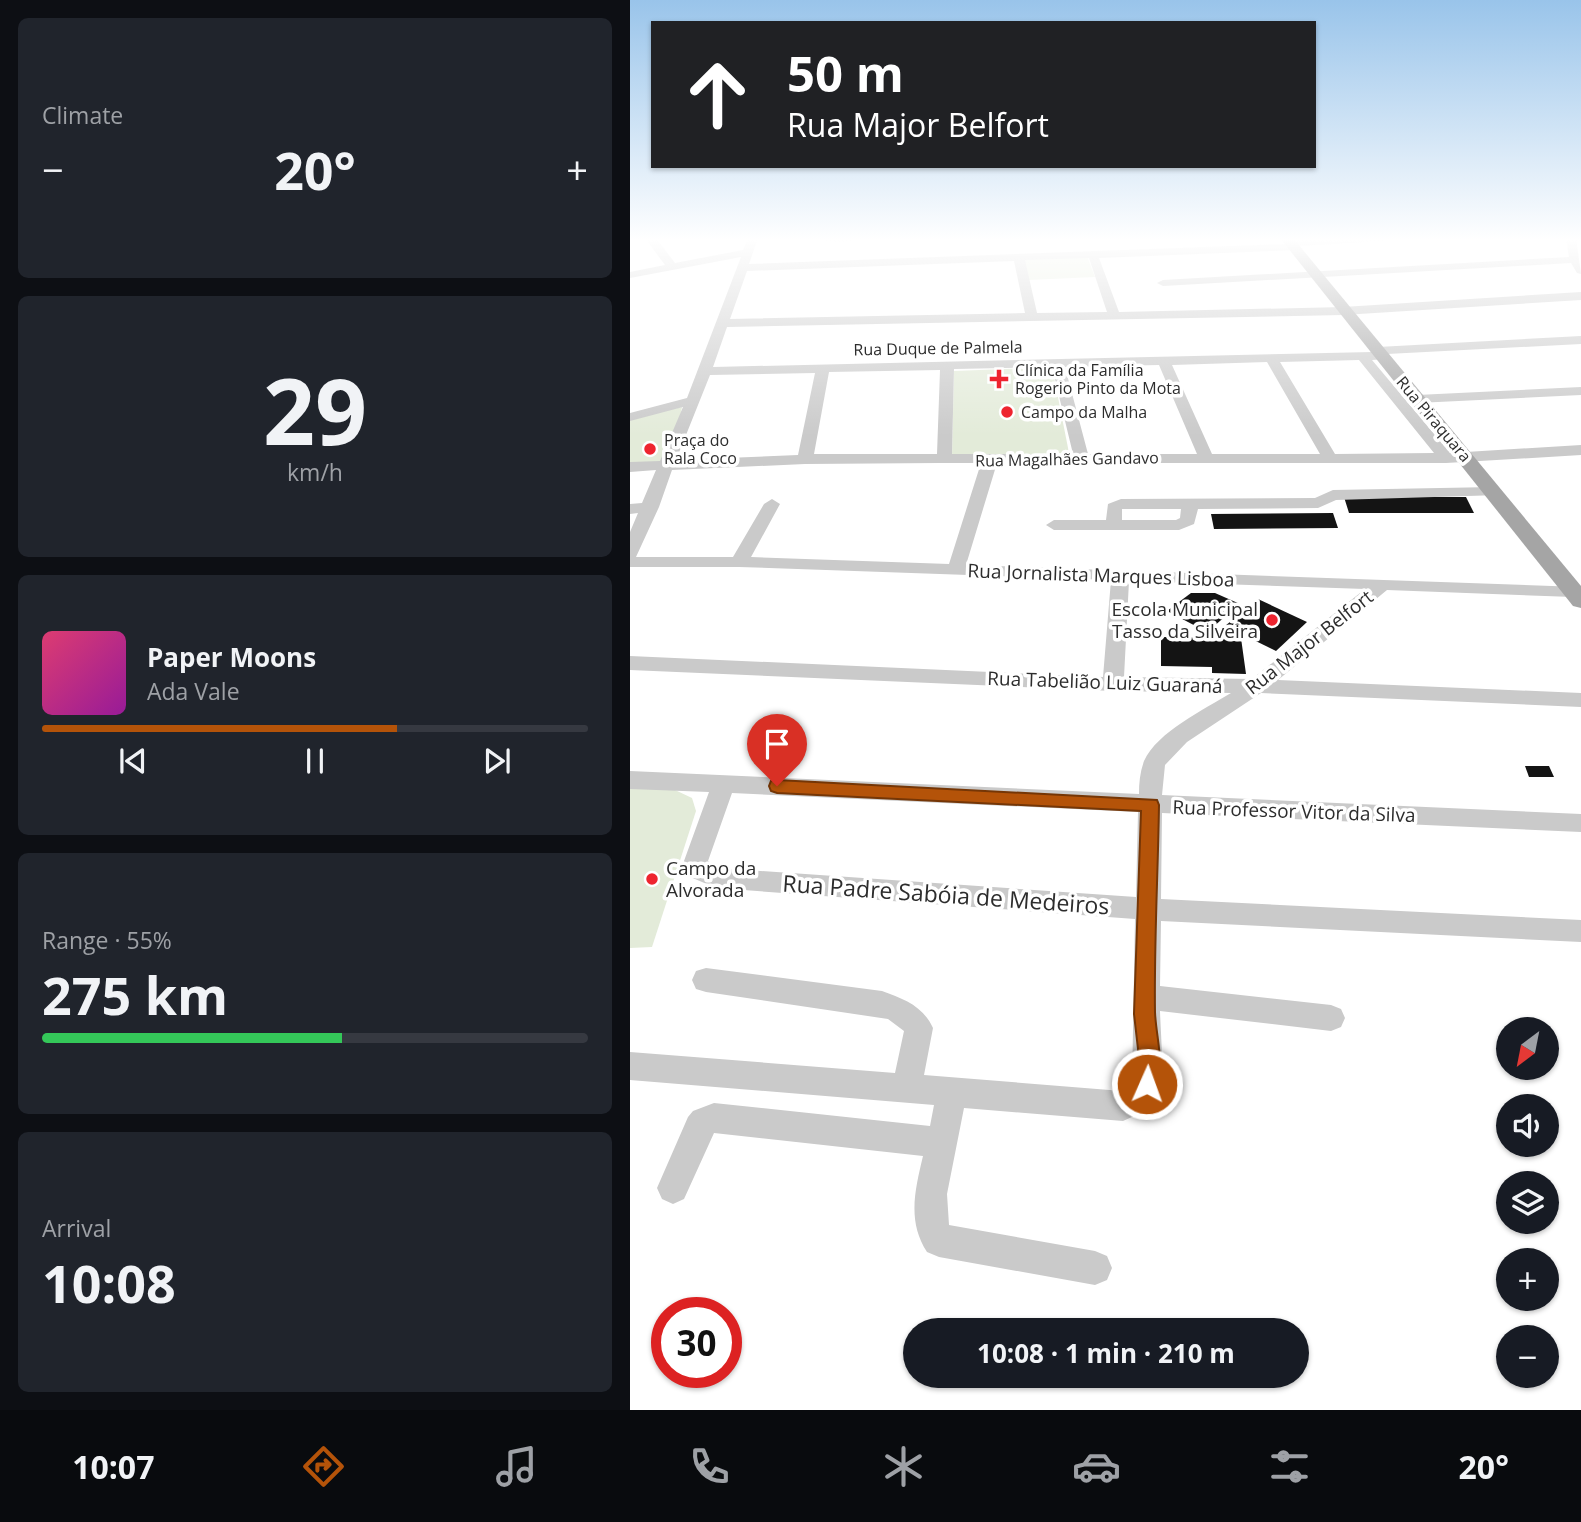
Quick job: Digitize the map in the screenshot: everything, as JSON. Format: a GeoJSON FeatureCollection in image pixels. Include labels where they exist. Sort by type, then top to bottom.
{"type":"FeatureCollection","features":[{"type":"Feature","properties":{"kind":"main road","name":"Rua Piraquara"},"geometry":{"type":"LineString","coordinates":[[1337,304],[1374,354],[1417,399],[1577,596]]}},
{"type":"Feature","properties":{"kind":"street"},"geometry":{"type":"LineString","coordinates":[[630,553],[651,507],[730,304]]}},
{"type":"Feature","properties":{"kind":"street"},"geometry":{"type":"LineString","coordinates":[[1029,304],[1032,316]]}},
{"type":"Feature","properties":{"kind":"street"},"geometry":{"type":"LineString","coordinates":[[1110,304],[1114,316]]}},
{"type":"Feature","properties":{"kind":"street"},"geometry":{"type":"LineString","coordinates":[[723,323],[1343,311],[1457,304]]}},
{"type":"Feature","properties":{"kind":"street","name":"Rua Duque de Palmela"},"geometry":{"type":"LineString","coordinates":[[705,371],[1272,359],[1581,340]]}},
{"type":"Feature","properties":{"kind":"street"},"geometry":{"type":"LineString","coordinates":[[1374,354],[1446,458]]}},
{"type":"Feature","properties":{"kind":"street"},"geometry":{"type":"LineString","coordinates":[[1272,359],[1330,458]]}},
{"type":"Feature","properties":{"kind":"street"},"geometry":{"type":"LineString","coordinates":[[1164,361],[1206,458]]}},
{"type":"Feature","properties":{"kind":"street"},"geometry":{"type":"LineString","coordinates":[[1058,364],[1082,458]]}},
{"type":"Feature","properties":{"kind":"street"},"geometry":{"type":"LineString","coordinates":[[944,460],[947,366]]}},
{"type":"Feature","properties":{"kind":"street"},"geometry":{"type":"LineString","coordinates":[[805,459],[823,368]]}},
{"type":"Feature","properties":{"kind":"street"},"geometry":{"type":"LineString","coordinates":[[1417,399],[1581,391]]}},
{"type":"Feature","properties":{"kind":"street"},"geometry":{"type":"LineString","coordinates":[[630,417],[691,401]]}},
{"type":"Feature","properties":{"kind":"street","name":"Rua Magalhães Gandavo"},"geometry":{"type":"LineString","coordinates":[[630,467],[805,459],[1466,458],[1581,450]]}},
{"type":"Feature","properties":{"kind":"street"},"geometry":{"type":"LineString","coordinates":[[956,569],[990,460]]}},
{"type":"Feature","properties":{"kind":"street"},"geometry":{"type":"LineString","coordinates":[[1054,525],[1180,525],[1188,520],[1190,504],[1318,503],[1333,495],[1494,492]]}},
{"type":"Feature","properties":{"kind":"street"},"geometry":{"type":"LineString","coordinates":[[738,562],[772,504]]}},
{"type":"Feature","properties":{"kind":"street"},"geometry":{"type":"LineString","coordinates":[[630,509],[651,507]]}},
{"type":"Feature","properties":{"kind":"street","name":"Rua Jornalista Marques Lisboa"},"geometry":{"type":"LineString","coordinates":[[630,562],[738,562],[956,569],[1382,585],[1577,596]]}},
{"type":"Feature","properties":{"kind":"street"},"geometry":{"type":"LineString","coordinates":[[1113,684],[1119,577]]}},
{"type":"Feature","properties":{"kind":"street","name":"Rua Major Belfort"},"geometry":{"type":"LineString","coordinates":[[952,1093],[1122,1106],[1143,1097],[1147,1084],[1146,997],[1153,769],[1163,750],[1179,736],[1257,686],[1382,585]]}},
{"type":"Feature","properties":{"kind":"street","name":"Rua Tabelião Luiz Guaraná"},"geometry":{"type":"LineString","coordinates":[[630,663],[1113,684],[1257,686],[1581,700]]}},
{"type":"Feature","properties":{"kind":"street","name":"Rua Professor Vitor da Silva"},"geometry":{"type":"LineString","coordinates":[[630,780],[1581,823]]}},
{"type":"Feature","properties":{"kind":"street","name":"Rua Padre Sabóia de Medeiros"},"geometry":{"type":"LineString","coordinates":[[724,783],[696,861],[697,869],[716,878],[1148,909],[1581,931]]}},
{"type":"Feature","properties":{"kind":"street"},"geometry":{"type":"LineString","coordinates":[[706,980],[882,1003],[897,1009],[913,1019],[919,1028],[906,1089]]}},
{"type":"Feature","properties":{"kind":"street"},"geometry":{"type":"LineString","coordinates":[[1146,997],[1331,1018]]}},
{"type":"Feature","properties":{"kind":"street"},"geometry":{"type":"LineString","coordinates":[[630,1066],[952,1093],[928,1220],[932,1233],[939,1240],[1095,1268]]}},
{"type":"Feature","properties":{"kind":"street"},"geometry":{"type":"LineString","coordinates":[[673,1188],[699,1128],[714,1118],[942,1143]]}},
{"type":"Feature","properties":{"kind":"green space","name":"Campo da Malha"},"geometry":{"type":"Polygon","coordinates":[[[1052,367],[1069,453],[952,457],[954,371],[1052,367]]]}},
{"type":"Feature","properties":{"kind":"green space","name":"Praça do Rala Coco"},"geometry":{"type":"Polygon","coordinates":[[[682,407],[678,427],[664,463],[630,465],[630,419],[682,407]]]}},
{"type":"Feature","properties":{"kind":"green space","name":"Campo da Alvorada"},"geometry":{"type":"Polygon","coordinates":[[[630,787],[675,790],[692,798],[696,811],[652,947],[630,948],[630,787]]]}},
{"type":"Feature","properties":{"kind":"building"},"geometry":{"type":"Polygon","coordinates":[[[1344,497],[1466,497],[1474,513],[1349,513],[1344,497]]]}},
{"type":"Feature","properties":{"kind":"building"},"geometry":{"type":"Polygon","coordinates":[[[1333,513],[1338,528],[1214,529],[1211,514],[1333,513]]]}},
{"type":"Feature","properties":{"kind":"building"},"geometry":{"type":"Polygon","coordinates":[[[1191,593],[1215,593],[1240,604],[1207,632],[1167,611],[1191,593]]]}},
{"type":"Feature","properties":{"kind":"building"},"geometry":{"type":"Polygon","coordinates":[[[1258,599],[1307,622],[1276,651],[1225,626],[1258,599]]]}},
{"type":"Feature","properties":{"kind":"building"},"geometry":{"type":"Polygon","coordinates":[[[1161,637],[1241,638],[1246,674],[1212,673],[1212,667],[1161,666],[1161,637]]]}},
{"type":"Feature","properties":{"kind":"building"},"geometry":{"type":"Polygon","coordinates":[[[1525,766],[1549,766],[1554,777],[1529,777],[1525,766]]]}},
{"type":"Feature","properties":{"kind":"place","name":"Clínica da Família Rogerio Pinto da Mota"},"geometry":{"type":"Point","coordinates":[999,379]}},
{"type":"Feature","properties":{"kind":"place","name":"Campo da Malha"},"geometry":{"type":"Point","coordinates":[1007,412]}},
{"type":"Feature","properties":{"kind":"place","name":"Praça do Rala Coco"},"geometry":{"type":"Point","coordinates":[650,449]}},
{"type":"Feature","properties":{"kind":"place","name":"Escola Municipal Tasso da Silveira"},"geometry":{"type":"Point","coordinates":[1272,620]}},
{"type":"Feature","properties":{"kind":"place","name":"Campo da Alvorada"},"geometry":{"type":"Point","coordinates":[652,879]}},
{"type":"Feature","properties":{"kind":"route"},"geometry":{"type":"LineString","coordinates":[[777,786],[1150,805],[1145,1014],[1149,1049],[1147,1084]]}}]}
